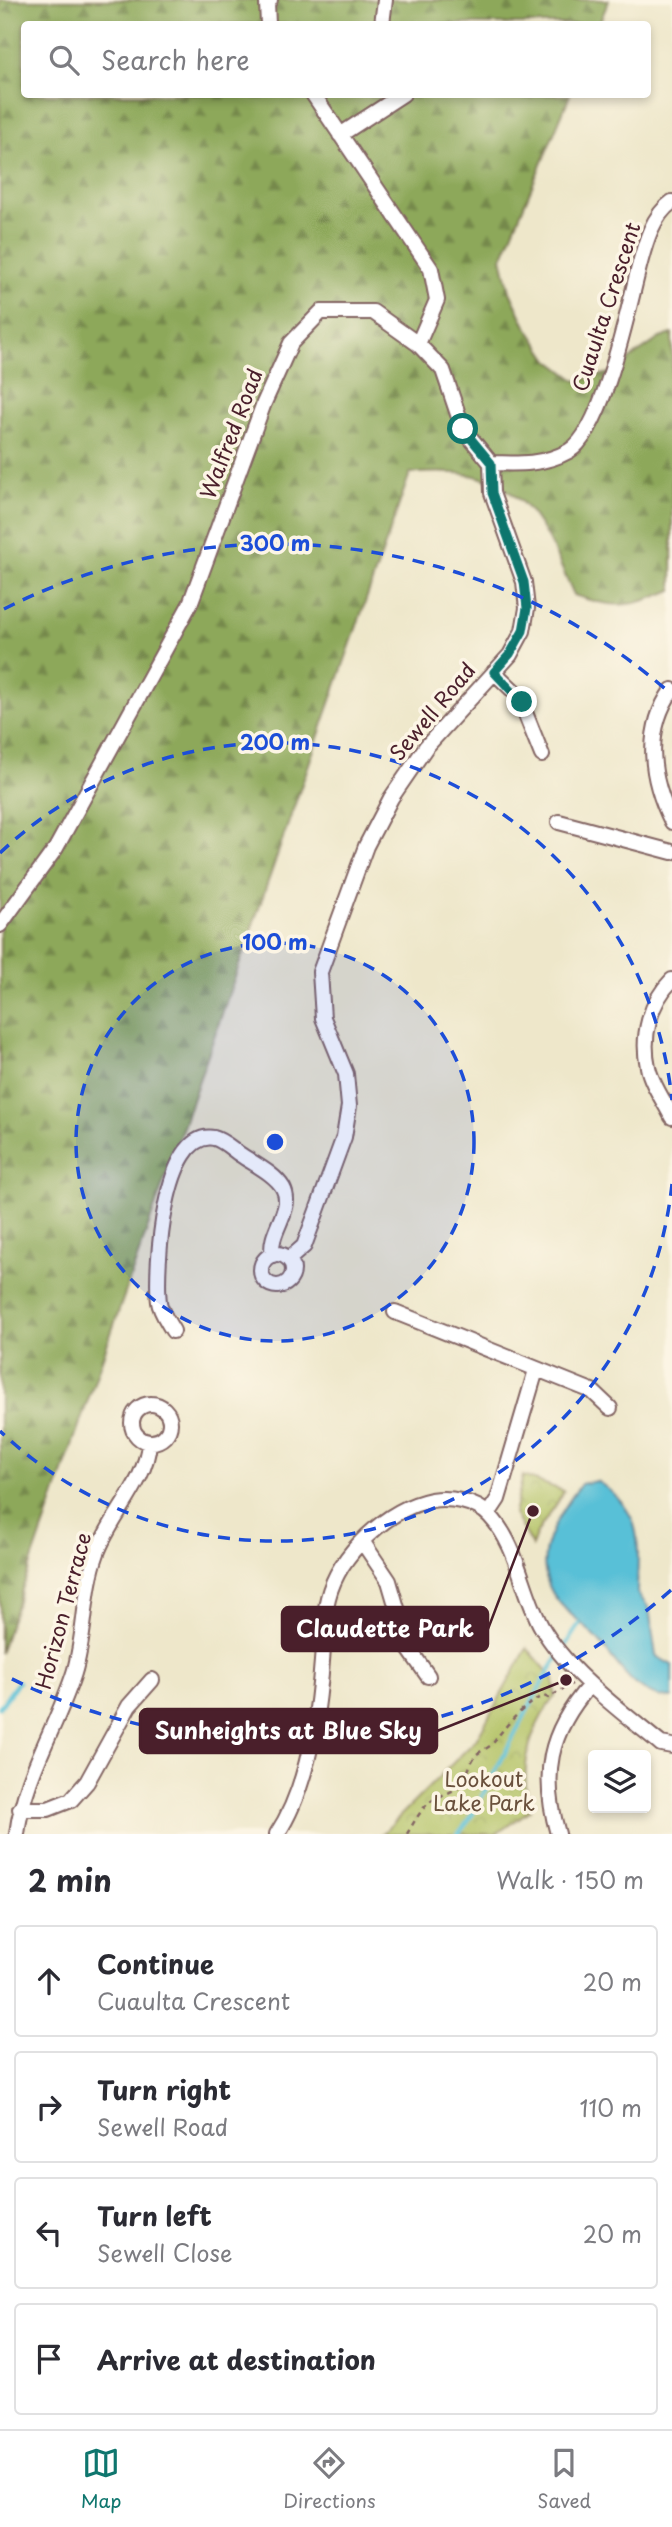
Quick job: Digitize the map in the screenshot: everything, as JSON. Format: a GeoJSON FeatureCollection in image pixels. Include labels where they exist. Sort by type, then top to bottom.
{"type":"FeatureCollection","features":[{"type":"Feature","properties":{"kind":"street"},"geometry":{"type":"LineString","coordinates":[[268,21],[267,3],[270,0]]}},
{"type":"Feature","properties":{"kind":"street"},"geometry":{"type":"LineString","coordinates":[[382,21],[385,0]]}},
{"type":"Feature","properties":{"kind":"street"},"geometry":{"type":"LineString","coordinates":[[316,98],[431,269],[437,300],[418,344],[443,370],[463,429],[491,463]]}},
{"type":"Feature","properties":{"kind":"street"},"geometry":{"type":"LineString","coordinates":[[340,135],[397,98]]}},
{"type":"Feature","properties":{"kind":"street","name":"Cuaulta Crescent"},"geometry":{"type":"LineString","coordinates":[[491,463],[538,464],[572,450],[592,423],[618,349],[645,242],[663,208],[672,201]]}},
{"type":"Feature","properties":{"kind":"street","name":"Walfred Road"},"geometry":{"type":"LineString","coordinates":[[0,925],[56,848],[190,604],[264,403],[291,343],[321,312],[373,312],[418,344]]}},
{"type":"Feature","properties":{"kind":"street","name":"Sewell Road"},"geometry":{"type":"LineString","coordinates":[[273,1255],[264,1261],[261,1273],[273,1286],[285,1284],[292,1276],[289,1259],[304,1246],[347,1122],[346,1074],[323,1018],[320,972],[366,846],[391,798],[426,747],[510,654],[523,631],[527,608],[524,582],[492,493],[491,463]]}},
{"type":"Feature","properties":{"kind":"street"},"geometry":{"type":"LineString","coordinates":[[494,672],[518,695],[542,755]]}},
{"type":"Feature","properties":{"kind":"street"},"geometry":{"type":"LineString","coordinates":[[672,690],[654,730],[652,766],[660,798],[672,822]]}},
{"type":"Feature","properties":{"kind":"street"},"geometry":{"type":"LineString","coordinates":[[559,822],[672,852]]}},
{"type":"Feature","properties":{"kind":"street"},"geometry":{"type":"LineString","coordinates":[[672,980],[662,990],[645,1029],[648,1068],[672,1117]]}},
{"type":"Feature","properties":{"kind":"street"},"geometry":{"type":"LineString","coordinates":[[173,1331],[159,1304],[162,1217],[168,1193],[185,1150],[191,1144],[207,1138],[220,1141],[277,1180],[284,1189],[286,1199],[271,1243],[273,1255],[289,1259]]}},
{"type":"Feature","properties":{"kind":"street"},"geometry":{"type":"LineString","coordinates":[[395,1312],[592,1391],[610,1408]]}},
{"type":"Feature","properties":{"kind":"street"},"geometry":{"type":"LineString","coordinates":[[488,1514],[498,1499],[536,1370]]}},
{"type":"Feature","properties":{"kind":"street","name":"Horizon Terrace"},"geometry":{"type":"LineString","coordinates":[[18,1834],[20,1809],[27,1783],[73,1675],[97,1554],[113,1517],[143,1471],[149,1443]]}},
{"type":"Feature","properties":{"kind":"street"},"geometry":{"type":"LineString","coordinates":[[277,1834],[303,1772],[318,1708],[328,1597],[344,1565],[362,1541],[391,1515],[420,1503],[453,1500],[488,1514],[501,1530],[542,1627],[588,1683],[661,1744],[672,1746]]}},
{"type":"Feature","properties":{"kind":"street"},"geometry":{"type":"LineString","coordinates":[[362,1541],[390,1581],[409,1649],[428,1676]]}},
{"type":"Feature","properties":{"kind":"street"},"geometry":{"type":"LineString","coordinates":[[20,1809],[48,1810],[71,1800],[87,1782],[129,1706],[152,1680]]}},
{"type":"Feature","properties":{"kind":"street"},"geometry":{"type":"LineString","coordinates":[[558,1834],[548,1799],[549,1766],[566,1718],[588,1683]]}},
{"type":"Feature","properties":{"kind":"path"},"geometry":{"type":"LineString","coordinates":[[407,1834],[432,1800],[456,1789],[469,1773],[476,1755],[494,1742],[500,1731],[516,1720],[524,1706],[536,1698],[548,1698],[577,1680],[588,1683]]}},
{"type":"Feature","properties":{"kind":"green space"},"geometry":{"type":"Polygon","coordinates":[[[0,0],[609,0],[600,21],[21,21],[21,98],[569,98],[502,258],[510,292],[525,324],[549,360],[577,381],[609,373],[660,338],[672,334],[672,590],[646,600],[624,604],[601,603],[574,595],[536,518],[507,490],[488,480],[464,474],[410,473],[0,1653],[0,0]]]}},
{"type":"Feature","properties":{"kind":"green space"},"geometry":{"type":"Polygon","coordinates":[[[523,1476],[564,1491],[538,1531],[532,1546],[514,1514],[523,1476]]]}},
{"type":"Feature","properties":{"kind":"green space","name":"Lookout Lake Park"},"geometry":{"type":"Polygon","coordinates":[[[527,1648],[554,1679],[555,1696],[538,1723],[528,1750],[525,1779],[530,1810],[496,1834],[382,1834],[476,1740],[527,1648]]]}},
{"type":"Feature","properties":{"kind":"water"},"geometry":{"type":"Polygon","coordinates":[[[597,1481],[613,1493],[631,1517],[637,1543],[637,1593],[649,1608],[656,1656],[672,1665],[672,1698],[648,1693],[630,1679],[599,1641],[559,1602],[548,1583],[544,1560],[555,1525],[581,1484],[597,1481]]]}},
{"type":"Feature","properties":{"kind":"waterway"},"geometry":{"type":"LineString","coordinates":[[458,1834],[470,1819],[543,1681],[579,1624]]}},
{"type":"Feature","properties":{"kind":"waterway"},"geometry":{"type":"LineString","coordinates":[[0,1707],[18,1682]]}},
{"type":"Feature","properties":{"kind":"place","name":"Claudette Park"},"geometry":{"type":"Point","coordinates":[533,1511]}},
{"type":"Feature","properties":{"kind":"place","name":"Sunheights at Blue Sky"},"geometry":{"type":"Point","coordinates":[566,1680]}},
{"type":"Feature","properties":{"kind":"route"},"geometry":{"type":"LineString","coordinates":[[463,429],[491,463],[492,493],[524,582],[527,608],[523,631],[510,654],[494,672],[522,702]]}}]}
